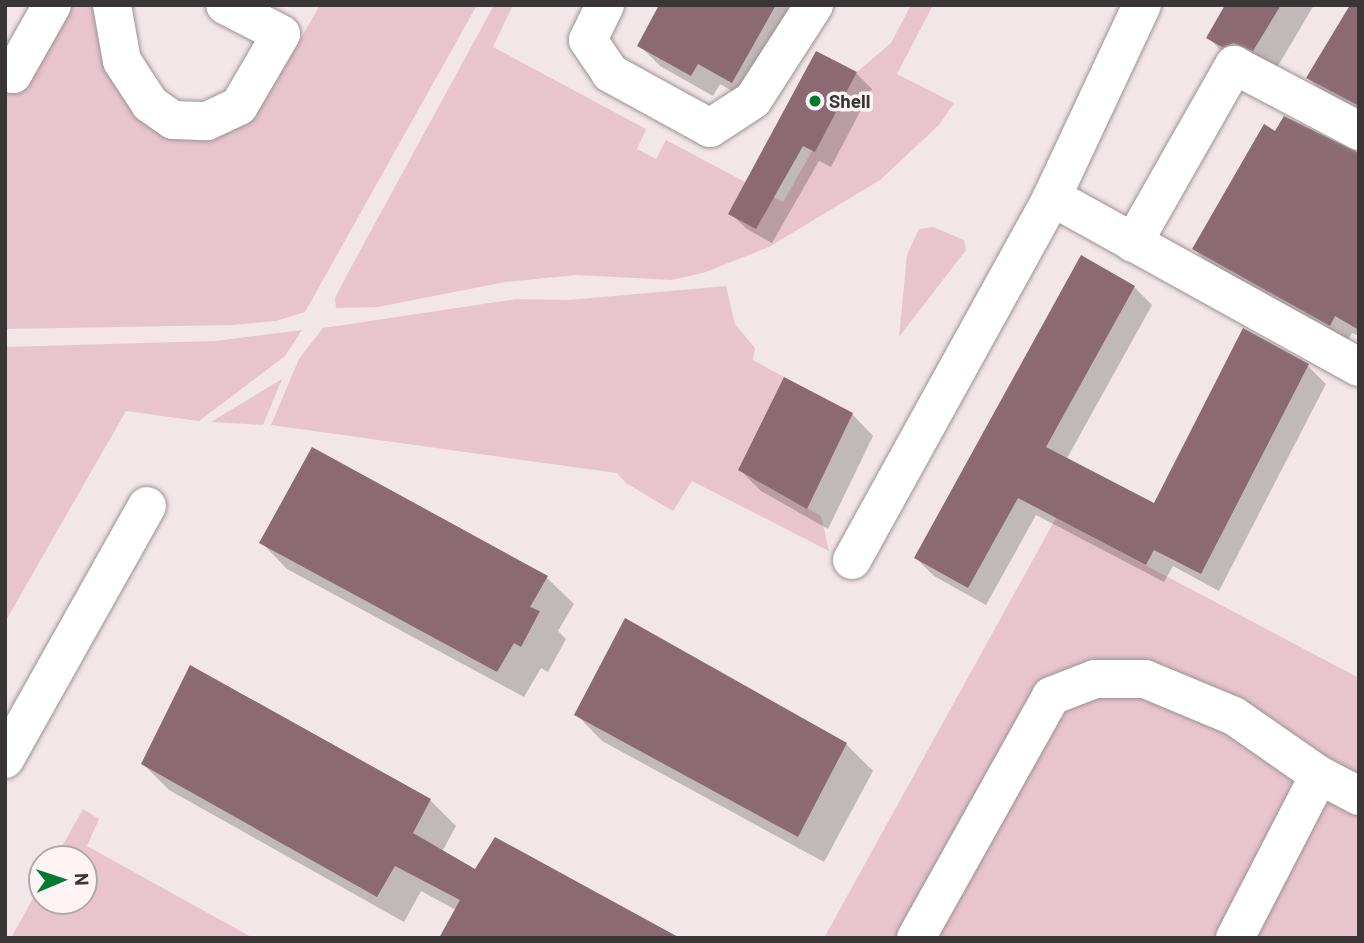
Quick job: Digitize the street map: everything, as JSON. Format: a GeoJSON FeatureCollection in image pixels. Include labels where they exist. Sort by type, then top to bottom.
{"type":"FeatureCollection","features":[{"type":"Feature","properties":{"kind":"street"},"geometry":{"type":"LineString","coordinates":[[5,70],[13,74],[52,5]]}},
{"type":"Feature","properties":{"kind":"street"},"geometry":{"type":"LineString","coordinates":[[112,5],[122,61],[150,104],[173,120],[207,121],[239,106],[281,34],[225,5]]}},
{"type":"Feature","properties":{"kind":"street"},"geometry":{"type":"LineString","coordinates":[[605,5],[588,40],[610,73],[709,128],[753,100],[814,5]]}},
{"type":"Feature","properties":{"kind":"street"},"geometry":{"type":"LineString","coordinates":[[852,560],[1052,197],[1142,5]]}},
{"type":"Feature","properties":{"kind":"street"},"geometry":{"type":"LineString","coordinates":[[1133,243],[1234,65],[1359,131]]}},
{"type":"Feature","properties":{"kind":"street"},"geometry":{"type":"LineString","coordinates":[[1052,197],[1359,367]]}},
{"type":"Feature","properties":{"kind":"street"},"geometry":{"type":"LineString","coordinates":[[5,759],[147,506]]}},
{"type":"Feature","properties":{"kind":"street"},"geometry":{"type":"LineString","coordinates":[[916,938],[1051,696],[1095,679],[1145,680],[1234,716],[1319,775],[1359,796]]}},
{"type":"Feature","properties":{"kind":"street"},"geometry":{"type":"LineString","coordinates":[[1235,938],[1319,775]]}},
{"type":"Feature","properties":{"kind":"shaded area"},"geometry":{"type":"Polygon","coordinates":[[[68,5],[96,5],[197,139],[231,132],[256,116],[320,5],[477,5],[305,312],[276,321],[233,325],[5,329],[5,94],[24,88],[68,5]]]}},
{"type":"Feature","properties":{"kind":"shaded area"},"geometry":{"type":"Polygon","coordinates":[[[494,5],[513,5],[493,47],[646,129],[637,149],[656,159],[666,140],[783,202],[857,72],[891,43],[911,5],[933,5],[897,74],[954,103],[939,125],[880,180],[769,247],[703,273],[671,280],[576,275],[505,282],[378,307],[336,308],[335,298],[349,271],[494,5]]]}},
{"type":"Feature","properties":{"kind":"shaded area"},"geometry":{"type":"Polygon","coordinates":[[[933,227],[964,240],[966,250],[899,337],[907,255],[919,229],[933,227]]]}},
{"type":"Feature","properties":{"kind":"shaded area"},"geometry":{"type":"Polygon","coordinates":[[[726,286],[735,324],[755,348],[753,360],[784,377],[738,470],[821,516],[829,551],[692,481],[673,511],[626,483],[617,473],[271,425],[299,359],[323,328],[516,299],[569,300],[726,286]]]}},
{"type":"Feature","properties":{"kind":"shaded area"},"geometry":{"type":"Polygon","coordinates":[[[302,330],[285,356],[199,421],[126,411],[5,622],[5,347],[215,341],[302,330]]]}},
{"type":"Feature","properties":{"kind":"shaded area"},"geometry":{"type":"Polygon","coordinates":[[[282,379],[263,425],[211,422],[282,379]]]}},
{"type":"Feature","properties":{"kind":"shaded area"},"geometry":{"type":"Polygon","coordinates":[[[1056,518],[1359,678],[1359,938],[824,938],[1056,518]]]}},
{"type":"Feature","properties":{"kind":"shaded area"},"geometry":{"type":"Polygon","coordinates":[[[83,809],[99,819],[87,845],[63,845],[83,809]]]}},
{"type":"Feature","properties":{"kind":"shaded area"},"geometry":{"type":"Polygon","coordinates":[[[98,852],[253,938],[11,938],[28,907],[28,915],[98,915],[98,852]]]}},
{"type":"Feature","properties":{"kind":"building"},"geometry":{"type":"Polygon","coordinates":[[[659,5],[776,5],[732,83],[698,64],[691,76],[637,46],[659,5]]]}},
{"type":"Feature","properties":{"kind":"building"},"geometry":{"type":"Polygon","coordinates":[[[1225,5],[1281,5],[1253,51],[1234,43],[1222,47],[1206,38],[1225,5]]]}},
{"type":"Feature","properties":{"kind":"building"},"geometry":{"type":"Polygon","coordinates":[[[1350,5],[1359,5],[1359,106],[1306,78],[1350,5]]]}},
{"type":"Feature","properties":{"kind":"building"},"geometry":{"type":"Polygon","coordinates":[[[816,51],[857,72],[815,152],[803,146],[756,229],[728,214],[816,51]]]}},
{"type":"Feature","properties":{"kind":"building"},"geometry":{"type":"Polygon","coordinates":[[[1284,116],[1359,153],[1359,330],[1335,316],[1330,326],[1192,249],[1264,124],[1275,131],[1284,116]]]}},
{"type":"Feature","properties":{"kind":"building"},"geometry":{"type":"Polygon","coordinates":[[[1081,255],[1135,286],[1046,447],[1154,503],[1243,328],[1309,364],[1201,574],[1154,550],[1146,565],[1018,498],[968,588],[914,558],[1081,255]]]}},
{"type":"Feature","properties":{"kind":"building"},"geometry":{"type":"Polygon","coordinates":[[[784,377],[853,413],[807,509],[738,470],[784,377]]]}},
{"type":"Feature","properties":{"kind":"building"},"geometry":{"type":"Polygon","coordinates":[[[312,447],[548,576],[530,607],[540,611],[521,647],[514,643],[497,672],[259,543],[312,447]]]}},
{"type":"Feature","properties":{"kind":"building"},"geometry":{"type":"Polygon","coordinates":[[[625,618],[847,743],[798,837],[574,715],[625,618]]]}},
{"type":"Feature","properties":{"kind":"building"},"geometry":{"type":"Polygon","coordinates":[[[190,665],[431,799],[413,833],[475,869],[495,837],[680,938],[439,938],[460,900],[395,866],[377,897],[141,764],[190,665]]]}},
{"type":"Feature","properties":{"kind":"place","name":"Shell"},"geometry":{"type":"Point","coordinates":[815,101]}}]}
